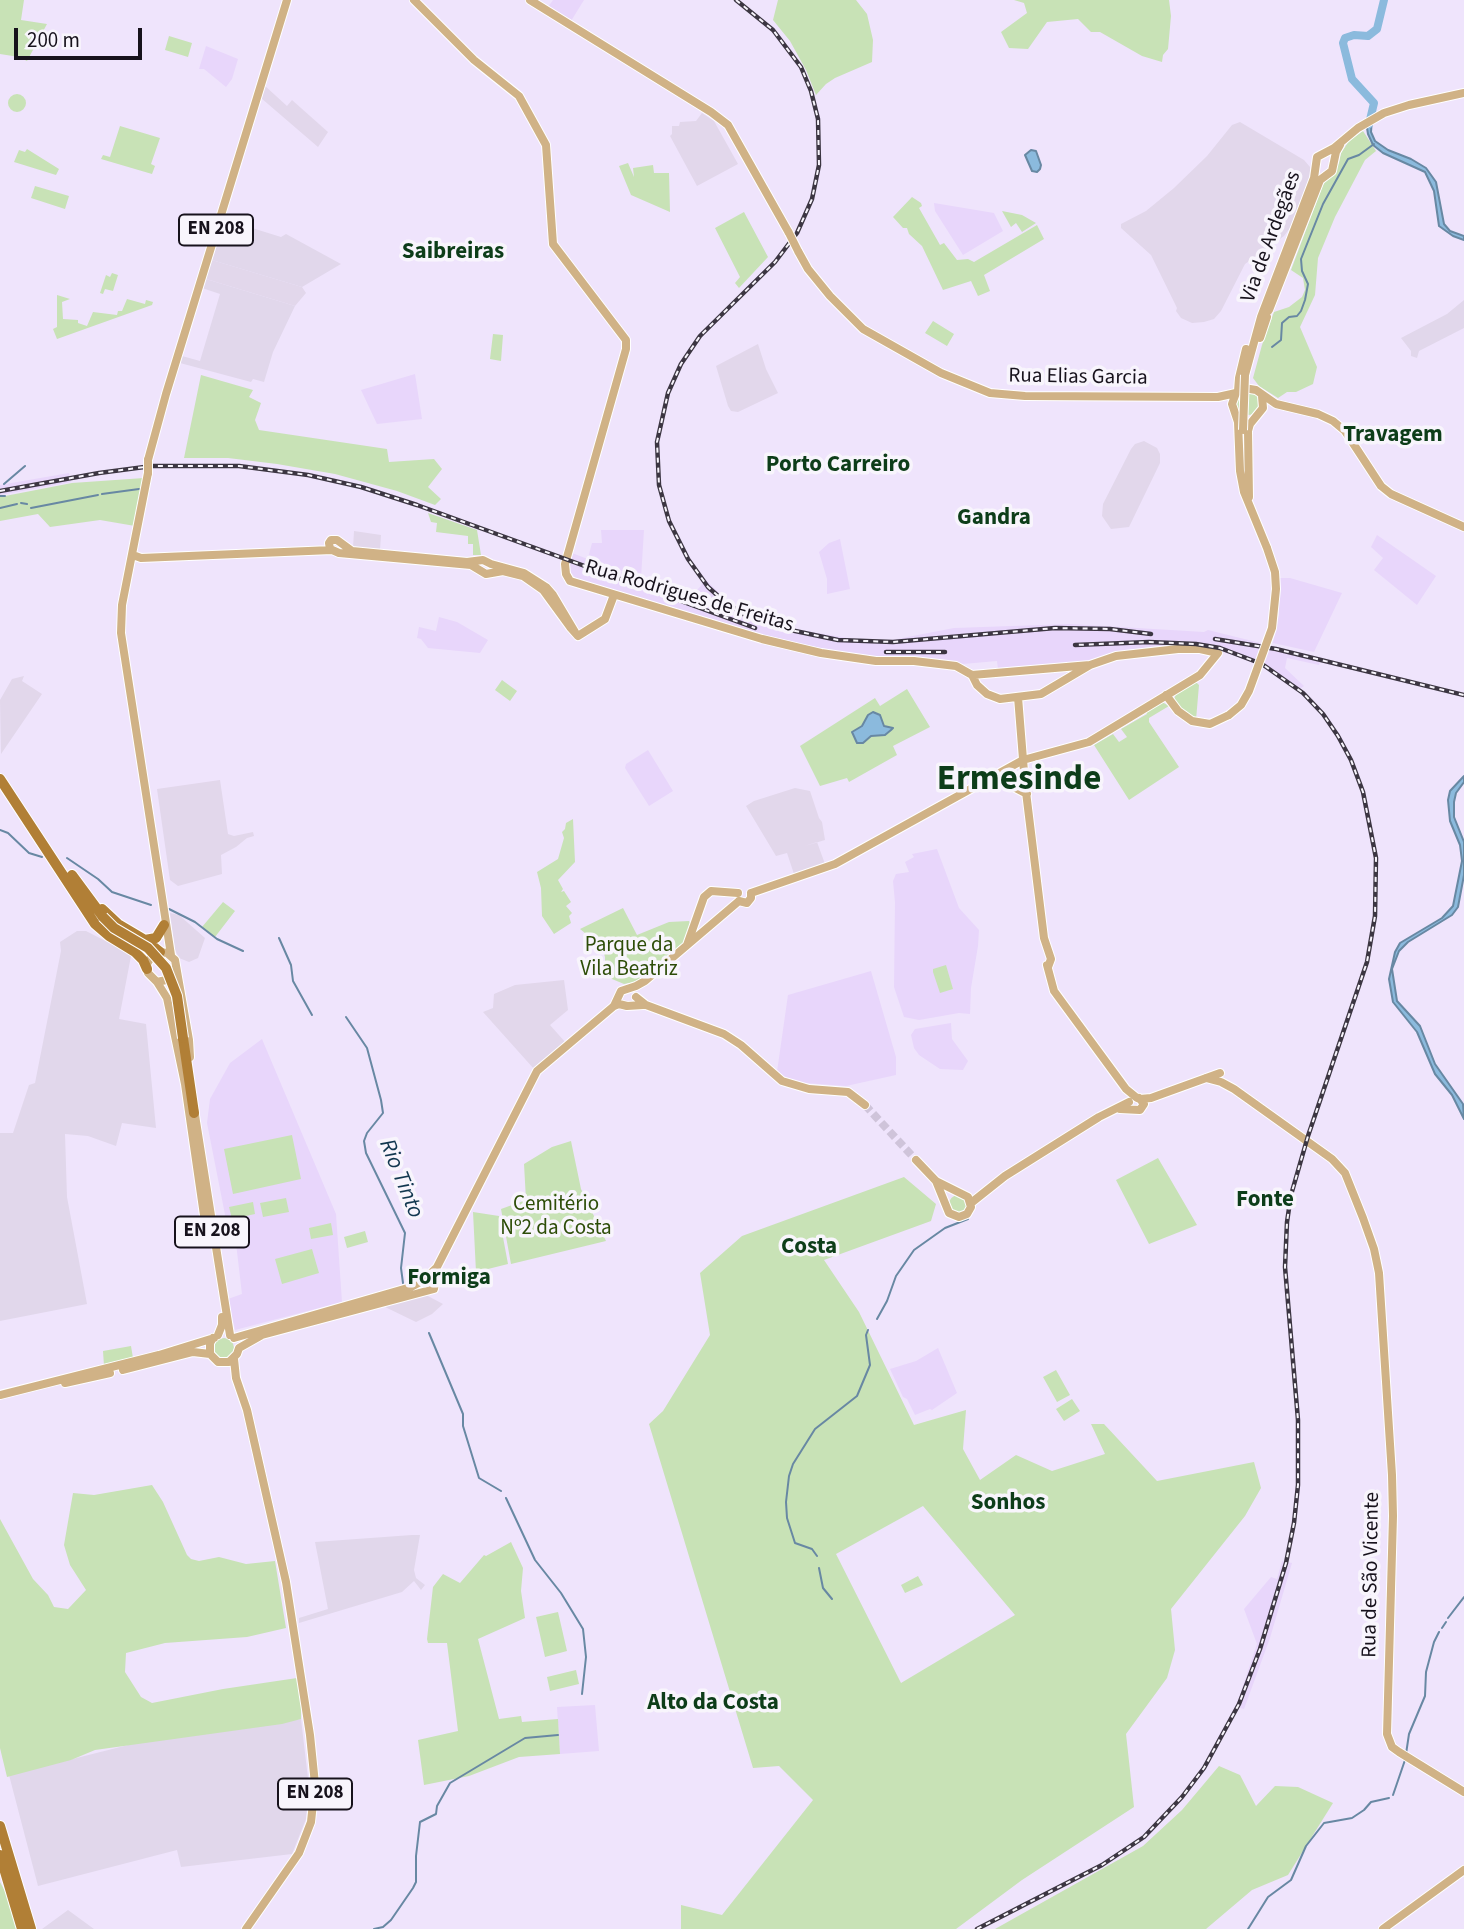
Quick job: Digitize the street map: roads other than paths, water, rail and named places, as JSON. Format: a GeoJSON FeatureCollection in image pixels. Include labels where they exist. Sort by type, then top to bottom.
{"type":"FeatureCollection","features":[{"type":"Feature","properties":{"kind":"highway"},"geometry":{"type":"LineString","coordinates":[[0,769],[66,870],[95,924],[108,936],[135,951],[147,968]]}},
{"type":"Feature","properties":{"kind":"highway"},"geometry":{"type":"LineString","coordinates":[[0,779],[101,918],[148,948],[166,968],[177,996],[185,1084]]}},
{"type":"Feature","properties":{"kind":"highway"},"geometry":{"type":"LineString","coordinates":[[0,787],[22,810]]}},
{"type":"Feature","properties":{"kind":"highway"},"geometry":{"type":"LineString","coordinates":[[66,870],[106,914],[161,952]]}},
{"type":"Feature","properties":{"kind":"highway"},"geometry":{"type":"LineString","coordinates":[[145,940],[156,938],[164,920]]}},
{"type":"Feature","properties":{"kind":"highway"},"geometry":{"type":"LineString","coordinates":[[181,1039],[194,1113]]}},
{"type":"Feature","properties":{"kind":"highway"},"geometry":{"type":"LineString","coordinates":[[0,1826],[31,1929]]}},
{"type":"Feature","properties":{"kind":"highway"},"geometry":{"type":"LineString","coordinates":[[0,1855],[22,1929]]}},
{"type":"Feature","properties":{"kind":"main road","name":"EN 208"},"geometry":{"type":"LineString","coordinates":[[161,952],[165,943],[164,920],[121,633],[122,605],[149,473],[148,460],[163,405],[287,0]]}},
{"type":"Feature","properties":{"kind":"main road","name":"Rua Rodrigues de Freitas"},"geometry":{"type":"LineString","coordinates":[[414,0],[474,60],[519,96],[546,145],[553,244],[624,335],[627,344],[565,569],[570,581],[762,639],[821,653],[876,662],[914,661],[953,665],[972,675],[977,685],[987,694],[1000,699],[1041,694],[1073,671],[1112,656],[1193,648],[1218,653],[1202,673],[1166,695]]}},
{"type":"Feature","properties":{"kind":"main road","name":"Rua Elias Garcia"},"geometry":{"type":"LineString","coordinates":[[530,0],[723,120],[736,135],[808,269],[830,296],[863,329],[941,373],[980,390],[1003,395],[1218,397],[1237,392]]}},
{"type":"Feature","properties":{"kind":"main road","name":"Via de Ardegães"},"geometry":{"type":"LineString","coordinates":[[1283,267],[1316,168],[1317,157],[1384,113],[1464,93]]}},
{"type":"Feature","properties":{"kind":"main road","name":"Via de Ardegães"},"geometry":{"type":"LineString","coordinates":[[1248,502],[1243,430],[1245,376],[1251,353],[1278,278],[1320,180],[1332,171],[1334,159],[1344,140]]}},
{"type":"Feature","properties":{"kind":"main road","name":"Via de Ardegães"},"geometry":{"type":"LineString","coordinates":[[1324,154],[1334,159]]}},
{"type":"Feature","properties":{"kind":"main road","name":"Via de Ardegães"},"geometry":{"type":"LineString","coordinates":[[1316,168],[1325,174]]}},
{"type":"Feature","properties":{"kind":"main road","name":"Via de Ardegães"},"geometry":{"type":"LineString","coordinates":[[1253,388],[1250,377],[1264,317]]}},
{"type":"Feature","properties":{"kind":"main road","name":"Via de Ardegães"},"geometry":{"type":"LineString","coordinates":[[1237,392],[1244,356],[1264,317]]}},
{"type":"Feature","properties":{"kind":"main road"},"geometry":{"type":"LineString","coordinates":[[687,945],[704,897],[715,891],[738,897],[747,903],[751,893],[835,864],[1023,760],[1089,741],[1166,695],[1178,711],[1192,721],[1210,724],[1229,715],[1241,705],[1249,691],[1272,628],[1276,589],[1275,572],[1248,502],[1240,471],[1238,422],[1233,407],[1237,392],[1244,388],[1253,388],[1276,404],[1318,414],[1333,421],[1345,430],[1381,486],[1391,494],[1464,527]]}},
{"type":"Feature","properties":{"kind":"main road"},"geometry":{"type":"LineString","coordinates":[[1262,396],[1263,408]]}},
{"type":"Feature","properties":{"kind":"main road","name":"Rua Elias Garcia"},"geometry":{"type":"LineString","coordinates":[[1218,397],[1233,407]]}},
{"type":"Feature","properties":{"kind":"main road"},"geometry":{"type":"LineString","coordinates":[[1248,502],[1248,431],[1263,408],[1276,404]]}},
{"type":"Feature","properties":{"kind":"main road"},"geometry":{"type":"LineString","coordinates":[[1233,407],[1245,419],[1255,417]]}},
{"type":"Feature","properties":{"kind":"main road"},"geometry":{"type":"LineString","coordinates":[[133,555],[141,558],[336,549],[480,564],[486,574],[491,569],[533,581],[551,598],[577,634],[605,619],[614,595]]}},
{"type":"Feature","properties":{"kind":"main road"},"geometry":{"type":"LineString","coordinates":[[972,675],[1073,671]]}},
{"type":"Feature","properties":{"kind":"main road"},"geometry":{"type":"LineString","coordinates":[[936,1181],[949,1213],[959,1217],[969,1211],[971,1203],[993,1183],[1089,1123],[1138,1101],[1126,1089],[1054,990],[1048,967],[1017,697]]}},
{"type":"Feature","properties":{"kind":"main road"},"geometry":{"type":"LineString","coordinates":[[994,778],[1027,794]]}},
{"type":"Feature","properties":{"kind":"main road"},"geometry":{"type":"LineString","coordinates":[[621,1004],[621,991],[645,981],[738,897]]}},
{"type":"Feature","properties":{"kind":"main road","name":"EN 208"},"geometry":{"type":"LineString","coordinates":[[164,920],[170,936],[172,955],[177,964],[189,1040],[194,1113],[232,1336],[239,1348]]}},
{"type":"Feature","properties":{"kind":"main road"},"geometry":{"type":"LineString","coordinates":[[147,968],[152,956],[161,952],[172,955]]}},
{"type":"Feature","properties":{"kind":"main road","name":"EN 208"},"geometry":{"type":"LineString","coordinates":[[147,968],[150,977],[158,982],[167,998],[185,1084],[197,1176],[222,1319],[209,1348],[210,1354],[224,1363],[236,1378]]}},
{"type":"Feature","properties":{"kind":"main road"},"geometry":{"type":"LineString","coordinates":[[158,982],[171,979],[176,971]]}},
{"type":"Feature","properties":{"kind":"main road"},"geometry":{"type":"LineString","coordinates":[[0,1395],[171,1352],[216,1336],[232,1336],[411,1287],[425,1279],[437,1267],[537,1071],[621,1004],[636,996],[645,981]]}},
{"type":"Feature","properties":{"kind":"main road"},"geometry":{"type":"LineString","coordinates":[[629,988],[646,1005]]}},
{"type":"Feature","properties":{"kind":"main road"},"geometry":{"type":"LineString","coordinates":[[621,1004],[646,1005],[723,1034],[741,1045],[782,1081],[809,1089],[848,1092],[865,1105]]}},
{"type":"Feature","properties":{"kind":"main road","name":"Rua de São Vicente"},"geometry":{"type":"LineString","coordinates":[[1138,1101],[1206,1078],[1220,1077],[1332,1159],[1345,1173],[1352,1187],[1380,1273],[1393,1509],[1387,1734],[1392,1747],[1464,1792]]}},
{"type":"Feature","properties":{"kind":"main road"},"geometry":{"type":"LineString","coordinates":[[916,1160],[936,1181],[956,1192],[965,1194],[993,1183]]}},
{"type":"Feature","properties":{"kind":"main road"},"geometry":{"type":"LineString","coordinates":[[946,1202],[949,1195],[956,1192]]}},
{"type":"Feature","properties":{"kind":"main road"},"geometry":{"type":"LineString","coordinates":[[965,1194],[971,1203]]}},
{"type":"Feature","properties":{"kind":"main road"},"geometry":{"type":"LineString","coordinates":[[224,1363],[234,1359],[239,1348],[262,1335],[428,1291],[435,1287],[437,1267]]}},
{"type":"Feature","properties":{"kind":"main road"},"geometry":{"type":"LineString","coordinates":[[425,1279],[432,1278],[435,1281]]}},
{"type":"Feature","properties":{"kind":"main road"},"geometry":{"type":"LineString","coordinates":[[425,1279],[423,1287],[428,1291]]}},
{"type":"Feature","properties":{"kind":"main road"},"geometry":{"type":"LineString","coordinates":[[37,1385],[101,1375],[193,1352],[210,1354]]}},
{"type":"Feature","properties":{"kind":"main road","name":"EN 208"},"geometry":{"type":"LineString","coordinates":[[234,1359],[236,1378],[250,1423],[286,1582],[316,1784],[311,1822],[299,1853],[246,1929]]}},
{"type":"Feature","properties":{"kind":"main road"},"geometry":{"type":"LineString","coordinates":[[1383,1929],[1464,1870]]}},
{"type":"Feature","properties":{"kind":"water"},"geometry":{"type":"Polygon","coordinates":[[[1372,119],[1371,132],[1375,141],[1426,168],[1436,182],[1444,224],[1450,231],[1464,236],[1464,240],[1439,226],[1434,191],[1425,172],[1383,153],[1373,145],[1366,122],[1372,119]]]}},
{"type":"Feature","properties":{"kind":"water"},"geometry":{"type":"Polygon","coordinates":[[[1031,150],[1036,151],[1041,165],[1037,172],[1032,171],[1025,155],[1031,150]]]}},
{"type":"Feature","properties":{"kind":"water"},"geometry":{"type":"Polygon","coordinates":[[[873,712],[880,715],[884,726],[893,728],[885,735],[871,736],[863,743],[857,743],[852,732],[862,726],[873,712]]]}},
{"type":"Feature","properties":{"kind":"water"},"geometry":{"type":"Polygon","coordinates":[[[1464,776],[1464,782],[1456,793],[1454,802],[1454,817],[1464,842],[1464,875],[1458,907],[1452,915],[1408,942],[1399,951],[1392,969],[1397,1001],[1420,1026],[1435,1064],[1463,1104],[1464,1119],[1452,1095],[1435,1074],[1417,1032],[1393,1002],[1389,979],[1395,952],[1400,943],[1442,918],[1453,906],[1462,861],[1460,845],[1450,821],[1448,800],[1450,791],[1464,776]]]}},
{"type":"Feature","properties":{"kind":"waterway"},"geometry":{"type":"LineString","coordinates":[[1369,124],[1374,103],[1352,79],[1343,43],[1345,38],[1354,35],[1368,36],[1377,29],[1384,0]]}},
{"type":"Feature","properties":{"kind":"waterway"},"geometry":{"type":"LineString","coordinates":[[1272,347],[1281,340],[1282,323],[1289,317],[1297,316],[1305,300],[1308,284],[1302,271],[1301,259],[1323,204],[1348,159],[1374,144]]}},
{"type":"Feature","properties":{"kind":"waterway"},"geometry":{"type":"LineString","coordinates":[[4,484],[25,466]]}},
{"type":"Feature","properties":{"kind":"waterway"},"geometry":{"type":"LineString","coordinates":[[102,494],[139,489]]}},
{"type":"Feature","properties":{"kind":"waterway"},"geometry":{"type":"LineString","coordinates":[[31,508],[98,495]]}},
{"type":"Feature","properties":{"kind":"waterway"},"geometry":{"type":"LineString","coordinates":[[0,496],[5,496]]}},
{"type":"Feature","properties":{"kind":"waterway"},"geometry":{"type":"LineString","coordinates":[[21,503],[27,504]]}},
{"type":"Feature","properties":{"kind":"waterway"},"geometry":{"type":"LineString","coordinates":[[0,508],[17,504]]}},
{"type":"Feature","properties":{"kind":"waterway","name":"Rio Tinto"},"geometry":{"type":"LineString","coordinates":[[0,830],[8,833],[29,853],[42,857]]}},
{"type":"Feature","properties":{"kind":"waterway","name":"Rio Tinto"},"geometry":{"type":"LineString","coordinates":[[67,858],[112,892],[151,905]]}},
{"type":"Feature","properties":{"kind":"waterway","name":"Rio Tinto"},"geometry":{"type":"LineString","coordinates":[[169,909],[195,922],[217,939],[243,951]]}},
{"type":"Feature","properties":{"kind":"waterway","name":"Rio Tinto"},"geometry":{"type":"LineString","coordinates":[[279,938],[291,965],[293,981],[312,1015]]}},
{"type":"Feature","properties":{"kind":"waterway","name":"Rio Tinto"},"geometry":{"type":"LineString","coordinates":[[346,1017],[367,1048],[381,1100],[383,1113],[364,1141],[366,1153],[405,1233],[401,1268],[403,1283]]}},
{"type":"Feature","properties":{"kind":"waterway"},"geometry":{"type":"LineString","coordinates":[[877,1319],[896,1276],[914,1250],[945,1228],[968,1219]]}},
{"type":"Feature","properties":{"kind":"waterway"},"geometry":{"type":"LineString","coordinates":[[817,1556],[812,1549],[795,1543],[787,1518],[789,1476],[793,1464],[815,1429],[857,1396],[870,1365],[866,1335],[868,1330]]}},
{"type":"Feature","properties":{"kind":"waterway","name":"Rio Tinto"},"geometry":{"type":"LineString","coordinates":[[429,1333],[463,1414],[463,1426],[479,1478],[501,1491]]}},
{"type":"Feature","properties":{"kind":"waterway","name":"Rio Tinto"},"geometry":{"type":"LineString","coordinates":[[506,1498],[535,1560],[561,1593],[583,1629],[586,1657],[582,1694]]}},
{"type":"Feature","properties":{"kind":"waterway"},"geometry":{"type":"LineString","coordinates":[[819,1568],[823,1588],[832,1599]]}},
{"type":"Feature","properties":{"kind":"waterway"},"geometry":{"type":"LineString","coordinates":[[1448,1618],[1464,1597]]}},
{"type":"Feature","properties":{"kind":"waterway"},"geometry":{"type":"LineString","coordinates":[[1442,1628],[1446,1622]]}},
{"type":"Feature","properties":{"kind":"waterway"},"geometry":{"type":"LineString","coordinates":[[1406,1754],[1409,1734],[1425,1696],[1426,1672],[1439,1632]]}},
{"type":"Feature","properties":{"kind":"waterway","name":"Rio Tinto"},"geometry":{"type":"LineString","coordinates":[[374,1929],[383,1927],[391,1920],[413,1888],[416,1882],[420,1822],[436,1814],[437,1806],[450,1783],[525,1738],[558,1735]]}},
{"type":"Feature","properties":{"kind":"waterway"},"geometry":{"type":"LineString","coordinates":[[1393,1795],[1405,1760]]}},
{"type":"Feature","properties":{"kind":"waterway"},"geometry":{"type":"LineString","coordinates":[[1248,1929],[1268,1897],[1291,1880],[1306,1846],[1324,1823],[1352,1818],[1371,1802],[1389,1798]]}},
{"type":"Feature","properties":{"kind":"tunnel"},"geometry":{"type":"LineString","coordinates":[[865,1105],[916,1160]]}},
{"type":"Feature","properties":{"kind":"railway"},"geometry":{"type":"LineString","coordinates":[[736,0],[773,30],[801,67],[818,119],[819,165],[812,199],[797,233],[775,262],[700,336],[681,364],[668,393],[657,442],[659,485],[669,521],[688,559],[708,587],[745,615],[781,628],[838,640],[893,642],[1055,628],[1110,629],[1151,634]]}},
{"type":"Feature","properties":{"kind":"railway"},"geometry":{"type":"LineString","coordinates":[[0,491],[152,466],[239,466],[308,475],[361,487],[417,505],[755,628]]}},
{"type":"Feature","properties":{"kind":"railway"},"geometry":{"type":"LineString","coordinates":[[1215,639],[1276,649],[1464,695]]}},
{"type":"Feature","properties":{"kind":"railway"},"geometry":{"type":"LineString","coordinates":[[977,1929],[1102,1865],[1144,1837],[1182,1797],[1204,1768],[1239,1704],[1260,1649],[1286,1563],[1298,1485],[1298,1420],[1285,1267],[1291,1195],[1308,1136],[1367,962],[1375,916],[1376,858],[1363,792],[1338,736],[1323,714],[1303,693],[1262,664],[1220,648],[1149,642],[1075,645]]}},
{"type":"Feature","properties":{"kind":"railway"},"geometry":{"type":"LineString","coordinates":[[886,652],[945,652]]}},
{"type":"Feature","properties":{"kind":"district","name":"Saibreiras"},"geometry":{"type":"Point","coordinates":[453,253]}},
{"type":"Feature","properties":{"kind":"district","name":"Travagem"},"geometry":{"type":"Point","coordinates":[1393,436]}},
{"type":"Feature","properties":{"kind":"district","name":"Porto Carreiro"},"geometry":{"type":"Point","coordinates":[838,466]}},
{"type":"Feature","properties":{"kind":"district","name":"Gandra"},"geometry":{"type":"Point","coordinates":[994,519]}},
{"type":"Feature","properties":{"kind":"district","name":"Ermesinde"},"geometry":{"type":"Point","coordinates":[1019,781]}},
{"type":"Feature","properties":{"kind":"district","name":"Fonte"},"geometry":{"type":"Point","coordinates":[1265,1201]}},
{"type":"Feature","properties":{"kind":"district","name":"Costa"},"geometry":{"type":"Point","coordinates":[809,1248]}},
{"type":"Feature","properties":{"kind":"district","name":"Formiga"},"geometry":{"type":"Point","coordinates":[449,1279]}},
{"type":"Feature","properties":{"kind":"district","name":"Sonhos"},"geometry":{"type":"Point","coordinates":[1008,1504]}},
{"type":"Feature","properties":{"kind":"district","name":"Alto da Costa"},"geometry":{"type":"Point","coordinates":[713,1704]}},
{"type":"Feature","properties":{"kind":"park label","name":"Parque da Vila Beatriz"},"geometry":{"type":"Point","coordinates":[629,958]}},
{"type":"Feature","properties":{"kind":"park label","name":"Cemitério Nº2 da Costa"},"geometry":{"type":"Point","coordinates":[556,1217]}}]}
